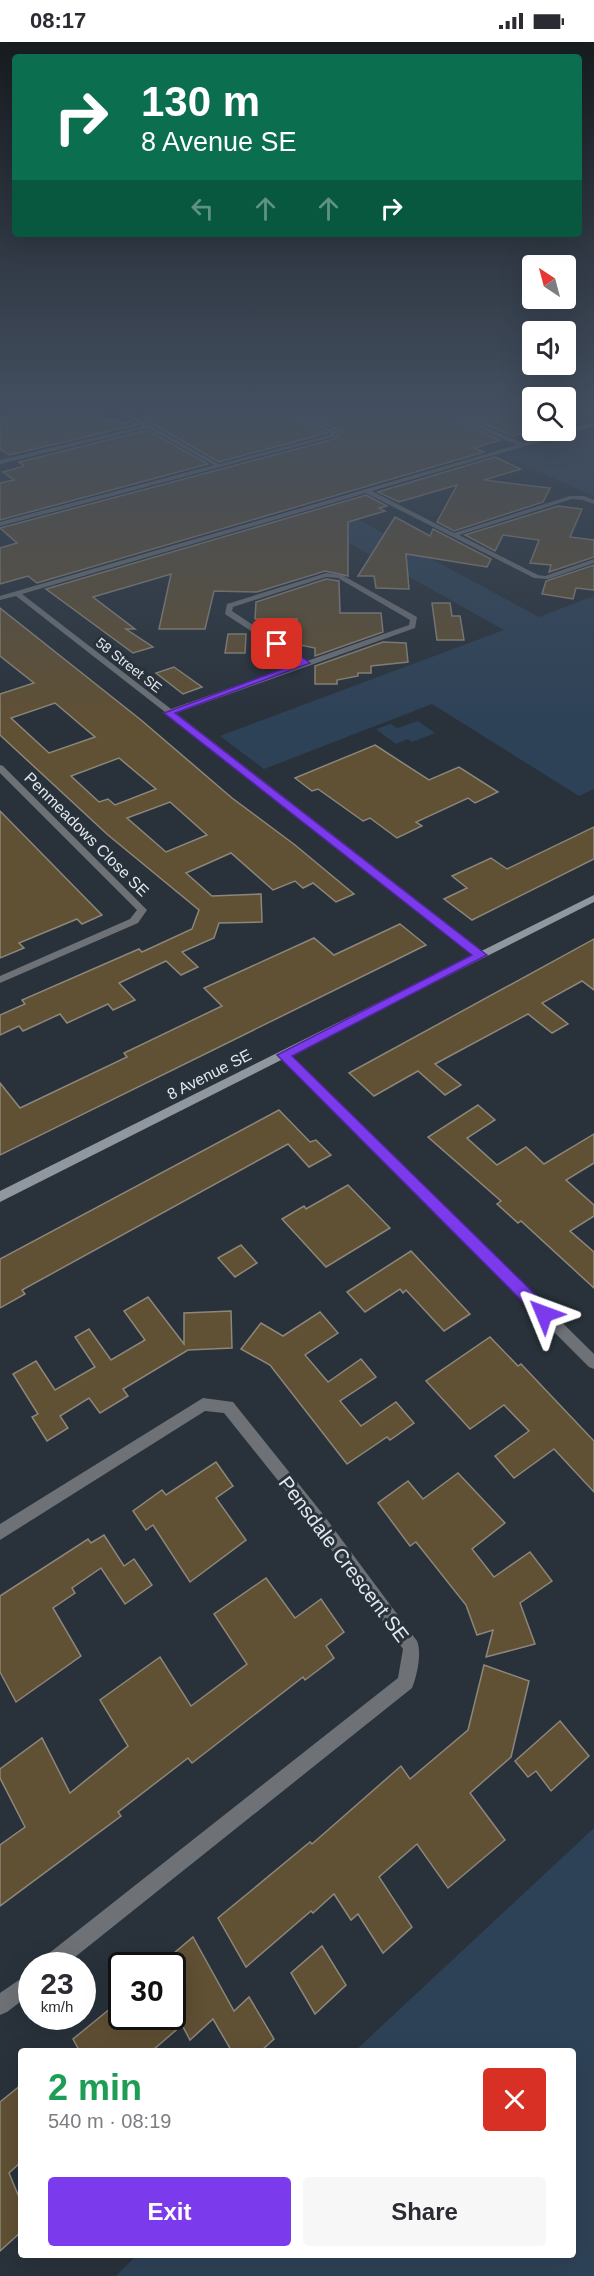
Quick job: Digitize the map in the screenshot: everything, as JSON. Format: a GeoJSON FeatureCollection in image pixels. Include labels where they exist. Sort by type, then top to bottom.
{"type":"FeatureCollection","features":[{"type":"Feature","properties":{"kind":"street"},"geometry":{"type":"LineString","coordinates":[[0,524],[25,517]]}},
{"type":"Feature","properties":{"kind":"street"},"geometry":{"type":"LineString","coordinates":[[0,598],[277,517]]}},
{"type":"Feature","properties":{"kind":"street"},"geometry":{"type":"LineString","coordinates":[[418,517],[536,577],[546,578],[594,561]]}},
{"type":"Feature","properties":{"kind":"street"},"geometry":{"type":"LineString","coordinates":[[453,535],[509,517]]}},
{"type":"Feature","properties":{"kind":"street"},"geometry":{"type":"LineString","coordinates":[[168,713],[412,626],[414,619],[340,576],[326,575],[230,606],[228,612],[305,663]]}},
{"type":"Feature","properties":{"kind":"street","name":"58 Street SE"},"geometry":{"type":"LineString","coordinates":[[17,593],[481,955]]}},
{"type":"Feature","properties":{"kind":"street","name":"Penmeadows Close SE"},"geometry":{"type":"LineString","coordinates":[[0,768],[142,910],[134,921],[0,980]]}},
{"type":"Feature","properties":{"kind":"street","name":"8 Avenue SE"},"geometry":{"type":"LineString","coordinates":[[0,1197],[594,898]]}},
{"type":"Feature","properties":{"kind":"street"},"geometry":{"type":"LineString","coordinates":[[284,1055],[594,1363]]}},
{"type":"Feature","properties":{"kind":"street","name":"Pensdale Crescent SE"},"geometry":{"type":"LineString","coordinates":[[0,1533],[203,1404],[228,1407],[317,1518],[411,1647],[406,1682],[66,1952]]}},
{"type":"Feature","properties":{"kind":"street"},"geometry":{"type":"LineString","coordinates":[[0,2005],[18,1991]]}},
{"type":"Feature","properties":{"kind":"shaded area"},"geometry":{"type":"Polygon","coordinates":[[[303,517],[354,517],[539,617],[594,596],[594,789],[579,796],[432,704],[264,769],[220,736],[504,630],[303,517]]]}},
{"type":"Feature","properties":{"kind":"shaded area"},"geometry":{"type":"Polygon","coordinates":[[[418,721],[435,733],[412,742],[408,739],[396,744],[376,729],[391,724],[397,728],[418,721]]]}},
{"type":"Feature","properties":{"kind":"shaded area"},"geometry":{"type":"Polygon","coordinates":[[[594,1828],[594,2276],[116,2276],[134,2258],[576,2258],[576,2048],[358,2048],[594,1828]]]}},
{"type":"Feature","properties":{"kind":"building"},"geometry":{"type":"Polygon","coordinates":[[[40,517],[261,517],[37,583],[28,576],[0,584],[0,548],[17,543],[0,528],[40,517]]]}},
{"type":"Feature","properties":{"kind":"building"},"geometry":{"type":"Polygon","coordinates":[[[290,517],[364,517],[348,522],[348,576],[325,571],[257,592],[214,591],[205,629],[159,629],[171,574],[93,597],[135,629],[126,629],[153,647],[133,653],[46,589],[290,517]]]}},
{"type":"Feature","properties":{"kind":"building"},"geometry":{"type":"Polygon","coordinates":[[[395,517],[430,536],[433,529],[491,559],[487,567],[406,554],[409,589],[376,588],[374,576],[358,576],[395,517]]]}},
{"type":"Feature","properties":{"kind":"building"},"geometry":{"type":"Polygon","coordinates":[[[440,517],[496,517],[454,531],[437,522],[440,517]]]}},
{"type":"Feature","properties":{"kind":"building"},"geometry":{"type":"Polygon","coordinates":[[[522,517],[578,517],[570,537],[594,540],[594,557],[549,572],[551,565],[530,563],[539,540],[503,535],[495,551],[465,535],[522,517]]]}},
{"type":"Feature","properties":{"kind":"building"},"geometry":{"type":"Polygon","coordinates":[[[594,565],[594,590],[576,588],[573,599],[542,594],[546,581],[594,565]]]}},
{"type":"Feature","properties":{"kind":"building"},"geometry":{"type":"Polygon","coordinates":[[[326,579],[339,581],[340,613],[381,613],[383,632],[315,656],[315,648],[295,644],[297,619],[255,619],[256,602],[326,579]]]}},
{"type":"Feature","properties":{"kind":"building"},"geometry":{"type":"Polygon","coordinates":[[[432,603],[450,603],[452,616],[460,616],[464,640],[437,640],[432,603]]]}},
{"type":"Feature","properties":{"kind":"building"},"geometry":{"type":"Polygon","coordinates":[[[0,608],[141,720],[232,798],[295,845],[354,894],[336,902],[313,883],[303,888],[295,881],[273,890],[231,853],[186,873],[212,896],[261,894],[262,922],[219,923],[214,938],[182,952],[198,967],[181,975],[166,961],[119,983],[135,1000],[113,1010],[108,1004],[67,1023],[60,1014],[23,1031],[19,1026],[0,1035],[0,1015],[25,1004],[22,1000],[139,949],[142,952],[192,929],[199,910],[108,835],[0,735],[0,694],[34,683],[0,656],[0,608]],[[55,703],[11,718],[49,753],[95,737],[55,703]],[[119,758],[71,776],[99,802],[108,799],[115,805],[156,789],[119,758]],[[170,802],[127,818],[166,852],[207,835],[170,802]]]}},
{"type":"Feature","properties":{"kind":"building"},"geometry":{"type":"Polygon","coordinates":[[[228,634],[246,634],[245,653],[225,653],[228,634]]]}},
{"type":"Feature","properties":{"kind":"building"},"geometry":{"type":"Polygon","coordinates":[[[383,642],[406,643],[408,662],[371,666],[371,673],[358,673],[358,676],[337,680],[337,684],[315,684],[315,666],[383,642]]]}},
{"type":"Feature","properties":{"kind":"building"},"geometry":{"type":"Polygon","coordinates":[[[174,667],[202,687],[183,694],[156,673],[174,667]]]}},
{"type":"Feature","properties":{"kind":"building"},"geometry":{"type":"Polygon","coordinates":[[[375,745],[429,780],[459,767],[498,792],[475,803],[468,798],[416,822],[422,826],[397,838],[370,818],[363,821],[318,789],[312,791],[295,778],[375,745]]]}},
{"type":"Feature","properties":{"kind":"building"},"geometry":{"type":"Polygon","coordinates":[[[0,811],[102,915],[82,924],[77,919],[19,943],[24,948],[0,958],[0,811]]]}},
{"type":"Feature","properties":{"kind":"building"},"geometry":{"type":"Polygon","coordinates":[[[594,827],[594,859],[472,920],[444,899],[467,888],[452,876],[491,858],[507,869],[594,827]]]}},
{"type":"Feature","properties":{"kind":"building"},"geometry":{"type":"Polygon","coordinates":[[[400,924],[426,945],[0,1155],[0,1083],[20,1108],[127,1057],[124,1053],[222,1006],[204,988],[314,938],[334,955],[400,924]]]}},
{"type":"Feature","properties":{"kind":"building"},"geometry":{"type":"Polygon","coordinates":[[[594,939],[594,990],[582,981],[542,1003],[568,1024],[552,1033],[528,1014],[435,1064],[461,1085],[445,1095],[418,1071],[374,1096],[349,1073],[594,939]]]}},
{"type":"Feature","properties":{"kind":"building"},"geometry":{"type":"Polygon","coordinates":[[[478,1105],[495,1120],[467,1138],[497,1165],[526,1147],[544,1164],[594,1134],[594,1163],[566,1180],[594,1205],[594,1216],[570,1231],[594,1252],[594,1288],[521,1221],[518,1223],[497,1204],[501,1201],[428,1137],[478,1105]]]}},
{"type":"Feature","properties":{"kind":"building"},"geometry":{"type":"Polygon","coordinates":[[[279,1110],[310,1142],[316,1140],[331,1155],[309,1167],[288,1144],[22,1290],[25,1294],[0,1308],[0,1259],[279,1110]]]}},
{"type":"Feature","properties":{"kind":"building"},"geometry":{"type":"Polygon","coordinates":[[[348,1185],[390,1228],[326,1267],[282,1219],[304,1206],[306,1209],[348,1185]]]}},
{"type":"Feature","properties":{"kind":"building"},"geometry":{"type":"Polygon","coordinates":[[[241,1245],[257,1263],[235,1277],[218,1258],[241,1245]]]}},
{"type":"Feature","properties":{"kind":"building"},"geometry":{"type":"Polygon","coordinates":[[[411,1251],[470,1314],[444,1331],[406,1290],[403,1293],[400,1289],[365,1312],[347,1292],[411,1251]]]}},
{"type":"Feature","properties":{"kind":"building"},"geometry":{"type":"Polygon","coordinates":[[[148,1297],[184,1344],[184,1313],[231,1311],[232,1348],[188,1350],[123,1389],[128,1396],[100,1413],[89,1398],[60,1416],[68,1428],[47,1441],[32,1417],[38,1414],[13,1374],[36,1361],[55,1390],[95,1367],[75,1337],[89,1329],[111,1360],[145,1340],[124,1311],[148,1297]]]}},
{"type":"Feature","properties":{"kind":"building"},"geometry":{"type":"Polygon","coordinates":[[[320,1312],[338,1333],[305,1355],[328,1382],[361,1359],[376,1377],[340,1401],[361,1426],[396,1402],[414,1423],[390,1440],[387,1437],[347,1464],[270,1365],[241,1349],[261,1323],[283,1336],[320,1312]]]}},
{"type":"Feature","properties":{"kind":"building"},"geometry":{"type":"Polygon","coordinates":[[[490,1337],[518,1366],[521,1364],[594,1441],[594,1492],[554,1449],[514,1478],[495,1456],[529,1431],[504,1405],[470,1429],[426,1381],[490,1337]]]}},
{"type":"Feature","properties":{"kind":"building"},"geometry":{"type":"Polygon","coordinates":[[[216,1462],[233,1486],[216,1498],[246,1540],[190,1582],[153,1525],[146,1530],[133,1511],[162,1490],[166,1495],[216,1462]]]}},
{"type":"Feature","properties":{"kind":"building"},"geometry":{"type":"Polygon","coordinates":[[[458,1473],[505,1523],[472,1549],[494,1577],[530,1552],[552,1581],[520,1603],[535,1644],[486,1657],[493,1630],[477,1635],[466,1605],[416,1542],[410,1546],[378,1503],[408,1481],[423,1499],[458,1473]]]}},
{"type":"Feature","properties":{"kind":"building"},"geometry":{"type":"Polygon","coordinates":[[[104,1535],[124,1566],[134,1559],[152,1585],[125,1604],[101,1568],[72,1588],[75,1593],[53,1608],[81,1656],[16,1702],[0,1672],[0,1596],[88,1539],[91,1543],[104,1535]]]}},
{"type":"Feature","properties":{"kind":"building"},"geometry":{"type":"Polygon","coordinates":[[[266,1578],[295,1618],[321,1599],[344,1632],[326,1646],[334,1658],[305,1680],[303,1677],[192,1763],[188,1758],[118,1812],[121,1816],[0,1906],[0,1845],[25,1827],[0,1778],[0,1769],[42,1738],[70,1793],[128,1746],[100,1700],[160,1657],[191,1706],[247,1664],[214,1614],[266,1578]]]}},
{"type":"Feature","properties":{"kind":"building"},"geometry":{"type":"Polygon","coordinates":[[[484,1665],[529,1681],[511,1757],[470,1793],[505,1840],[448,1888],[417,1844],[379,1877],[412,1927],[383,1953],[358,1914],[351,1920],[334,1894],[246,1967],[218,1918],[310,1842],[312,1844],[401,1766],[410,1779],[468,1730],[484,1665]]]}},
{"type":"Feature","properties":{"kind":"building"},"geometry":{"type":"Polygon","coordinates":[[[560,1721],[589,1756],[551,1791],[536,1771],[528,1777],[515,1761],[560,1721]]]}},
{"type":"Feature","properties":{"kind":"building"},"geometry":{"type":"Polygon","coordinates":[[[193,1937],[234,2011],[249,1997],[274,2039],[264,2048],[230,2048],[213,2019],[190,2040],[185,2030],[186,1952],[175,1952],[193,1937]]]}},
{"type":"Feature","properties":{"kind":"building"},"geometry":{"type":"Polygon","coordinates":[[[322,1946],[346,1985],[315,2014],[291,1973],[322,1946]]]}},
{"type":"Feature","properties":{"kind":"building"},"geometry":{"type":"Polygon","coordinates":[[[108,2010],[108,2030],[176,2030],[155,2048],[78,2048],[73,2039],[84,2030],[96,2030],[96,2020],[108,2010]]]}},
{"type":"Feature","properties":{"kind":"building"},"geometry":{"type":"Polygon","coordinates":[[[18,2087],[18,2165],[9,2173],[18,2195],[18,2235],[0,2251],[0,2102],[18,2087]]]}},
{"type":"Feature","properties":{"kind":"route"},"geometry":{"type":"LineString","coordinates":[[277,644],[305,663],[168,713],[481,955],[284,1055],[544,1314]]}}]}
